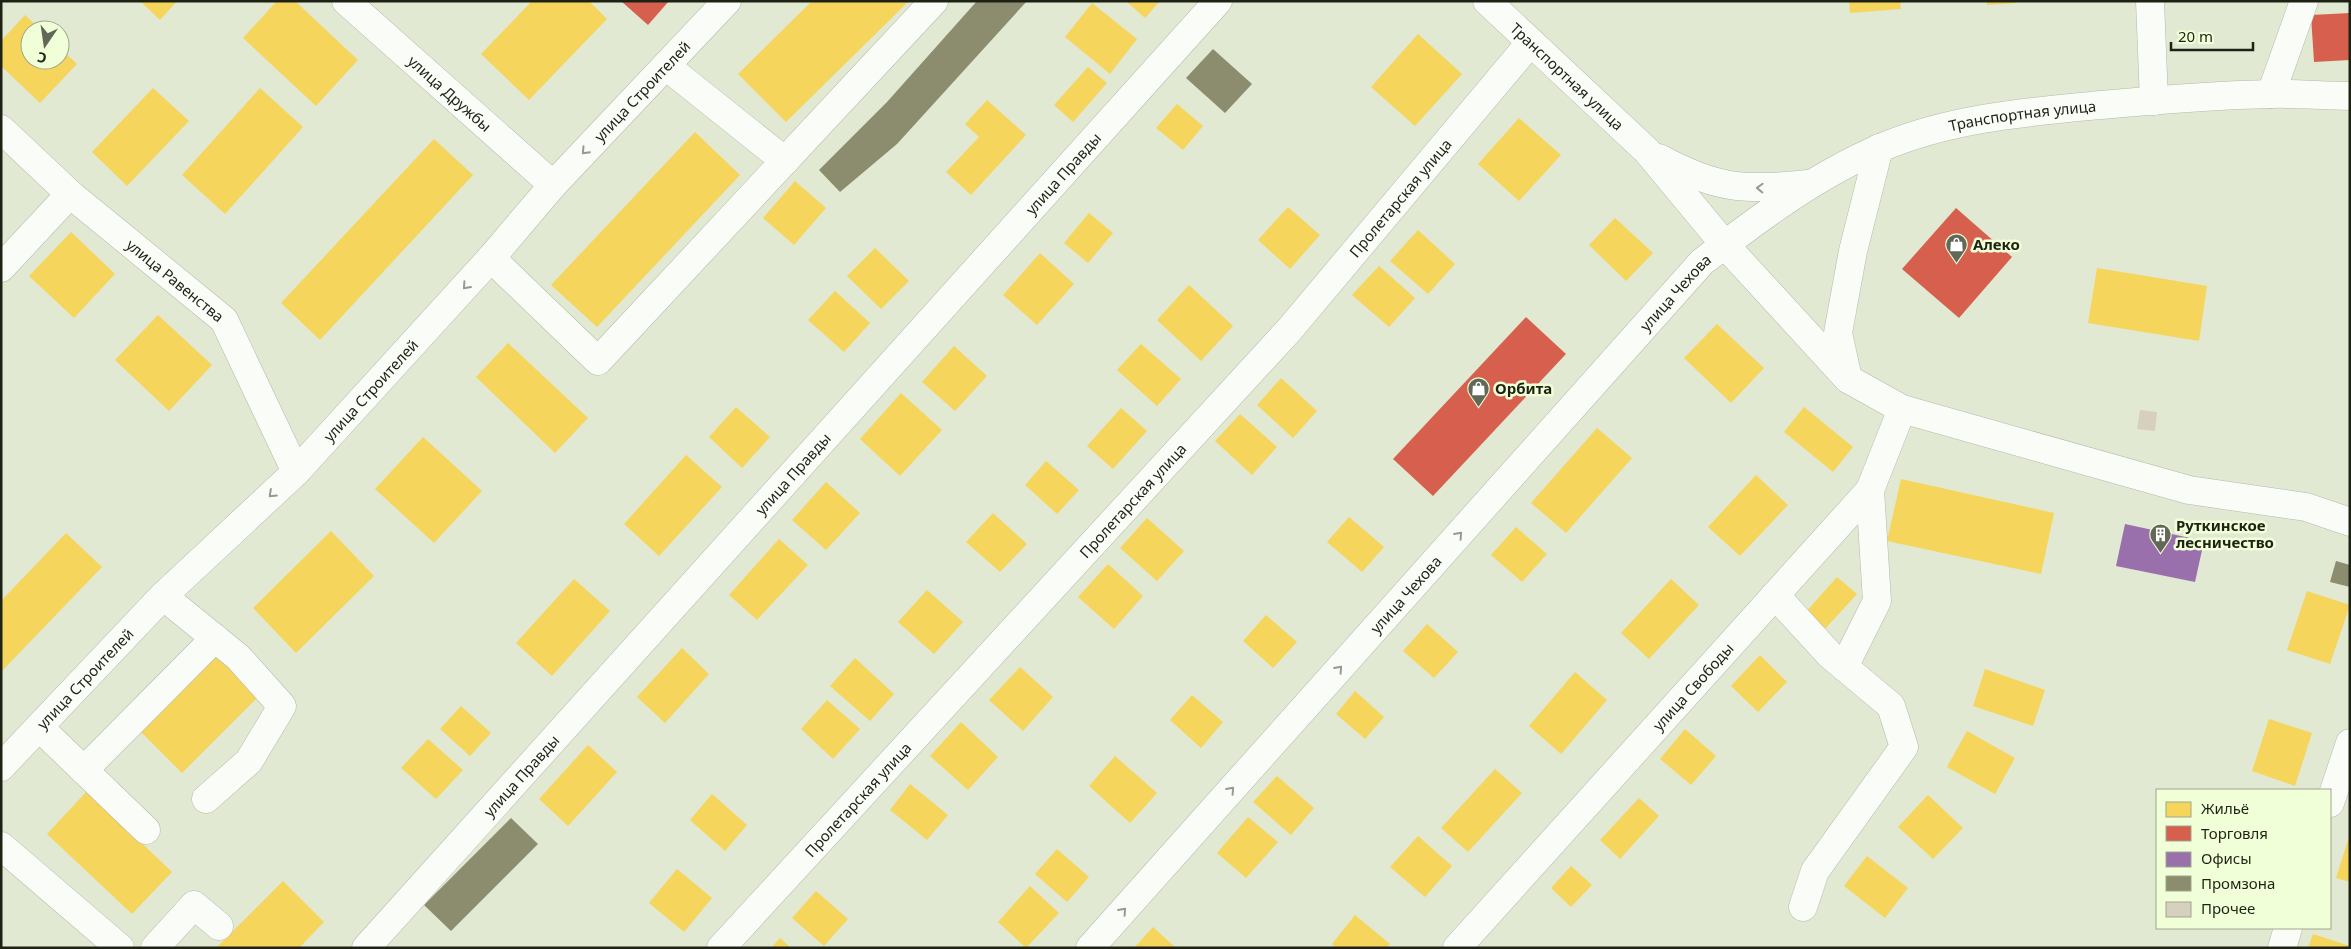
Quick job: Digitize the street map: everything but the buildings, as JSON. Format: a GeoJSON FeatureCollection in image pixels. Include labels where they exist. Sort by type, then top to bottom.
{"type":"FeatureCollection","features":[{"type":"Feature","properties":{"kind":"street","name":"улица Дружбы"},"geometry":{"type":"LineString","coordinates":[[346,1],[553,185]]}},
{"type":"Feature","properties":{"kind":"street"},"geometry":{"type":"LineString","coordinates":[[491,258],[598,361],[934,1]]}},
{"type":"Feature","properties":{"kind":"street","name":"улица Правды"},"geometry":{"type":"LineString","coordinates":[[366,948],[1218,1]]}},
{"type":"Feature","properties":{"kind":"street","name":"Транспортная улица"},"geometry":{"type":"LineString","coordinates":[[1487,1],[1647,151]]}},
{"type":"Feature","properties":{"kind":"street"},"geometry":{"type":"LineString","coordinates":[[2150,1],[2154,101]]}},
{"type":"Feature","properties":{"kind":"street"},"geometry":{"type":"LineString","coordinates":[[2271,94],[2304,1]]}},
{"type":"Feature","properties":{"kind":"street","name":"улица Строителей"},"geometry":{"type":"LineString","coordinates":[[1,767],[163,596],[296,472],[491,258],[553,185],[666,66],[721,3]]}},
{"type":"Feature","properties":{"kind":"street","name":"Пролетарская улица"},"geometry":{"type":"LineString","coordinates":[[721,948],[1290,329],[1530,43]]}},
{"type":"Feature","properties":{"kind":"street"},"geometry":{"type":"LineString","coordinates":[[666,66],[785,161]]}},
{"type":"Feature","properties":{"kind":"street","name":"Транспортная улица"},"geometry":{"type":"LineString","coordinates":[[1725,245],[1809,184],[1879,148],[1963,122],[2031,111],[2154,101],[2271,94],[2350,96]]}},
{"type":"Feature","properties":{"kind":"street","name":"улица Равенства"},"geometry":{"type":"LineString","coordinates":[[1,129],[70,194],[224,320],[296,472]]}},
{"type":"Feature","properties":{"kind":"street"},"geometry":{"type":"LineString","coordinates":[[1848,379],[1838,333],[1853,251],[1879,148]]}},
{"type":"Feature","properties":{"kind":"street"},"geometry":{"type":"LineString","coordinates":[[1647,151],[1688,173],[1726,186],[1764,189],[1809,184]]}},
{"type":"Feature","properties":{"kind":"street"},"geometry":{"type":"LineString","coordinates":[[1647,151],[1725,245],[1848,379],[1902,409],[2189,490],[2306,507],[2350,522]]}},
{"type":"Feature","properties":{"kind":"street"},"geometry":{"type":"LineString","coordinates":[[1,268],[70,194]]}},
{"type":"Feature","properties":{"kind":"street","name":"улица Чехова"},"geometry":{"type":"LineString","coordinates":[[1090,948],[1702,262],[1725,245]]}},
{"type":"Feature","properties":{"kind":"street","name":"улица Свободы"},"geometry":{"type":"LineString","coordinates":[[1457,948],[1870,490],[1902,409]]}},
{"type":"Feature","properties":{"kind":"street"},"geometry":{"type":"LineString","coordinates":[[1844,667],[1877,601],[1870,490]]}},
{"type":"Feature","properties":{"kind":"street"},"geometry":{"type":"LineString","coordinates":[[1775,595],[1830,656],[1890,706],[1904,747],[1815,871],[1803,907]]}},
{"type":"Feature","properties":{"kind":"street"},"geometry":{"type":"LineString","coordinates":[[163,596],[238,657],[282,706],[249,761],[206,799]]}},
{"type":"Feature","properties":{"kind":"street"},"geometry":{"type":"LineString","coordinates":[[84,770],[215,638]]}},
{"type":"Feature","properties":{"kind":"street"},"geometry":{"type":"LineString","coordinates":[[40,727],[146,830]]}},
{"type":"Feature","properties":{"kind":"street"},"geometry":{"type":"LineString","coordinates":[[2331,800],[2350,743]]}},
{"type":"Feature","properties":{"kind":"street"},"geometry":{"type":"LineString","coordinates":[[1,846],[120,948]]}},
{"type":"Feature","properties":{"kind":"street"},"geometry":{"type":"LineString","coordinates":[[156,948],[194,905],[219,926]]}},
{"type":"Feature","properties":{"kind":"street"},"geometry":{"type":"LineString","coordinates":[[2282,948],[2288,929]]}},
{"type":"Feature","properties":{"kind":"place","name":"Алеко"},"geometry":{"type":"Point","coordinates":[1957,263]}},
{"type":"Feature","properties":{"kind":"place","name":"Орбита"},"geometry":{"type":"Point","coordinates":[1479,407]}},
{"type":"Feature","properties":{"kind":"place","name":"Руткинское лесничество"},"geometry":{"type":"Point","coordinates":[2160,553]}}]}
